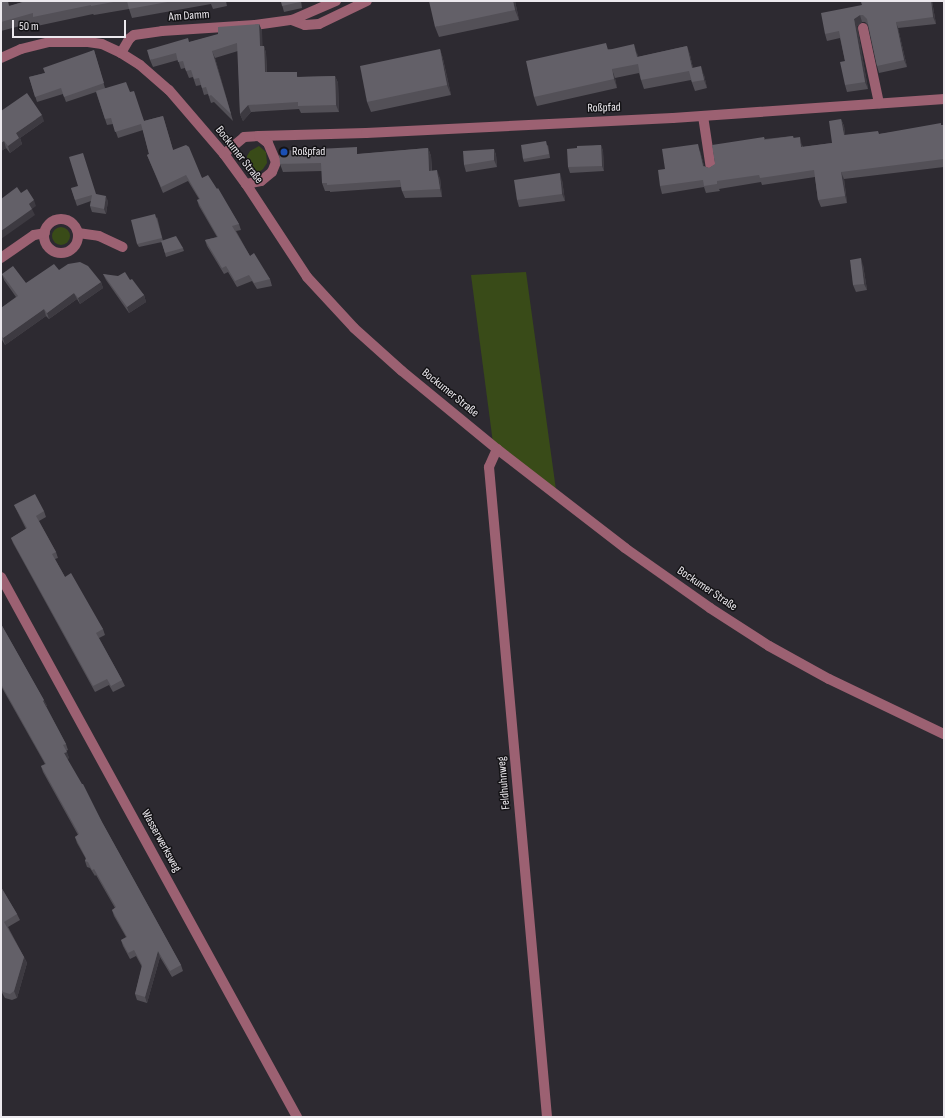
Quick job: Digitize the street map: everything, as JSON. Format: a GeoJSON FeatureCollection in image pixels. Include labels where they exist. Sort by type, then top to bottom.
{"type":"FeatureCollection","features":[{"type":"Feature","properties":{"kind":"street","name":"Am Damm"},"geometry":{"type":"LineString","coordinates":[[121,53],[129,39],[134,35],[162,31],[255,25],[292,20],[336,1]]}},
{"type":"Feature","properties":{"kind":"street"},"geometry":{"type":"LineString","coordinates":[[292,20],[305,25],[319,24],[367,1]]}},
{"type":"Feature","properties":{"kind":"street"},"geometry":{"type":"LineString","coordinates":[[863,28],[879,103]]}},
{"type":"Feature","properties":{"kind":"street","name":"Bockumer Straße"},"geometry":{"type":"LineString","coordinates":[[1,58],[20,49],[49,42],[88,42],[102,44],[121,53],[140,65],[169,90],[224,154],[246,184],[307,277],[354,328],[402,371],[498,449],[625,548],[710,608],[762,642],[829,679],[944,734]]}},
{"type":"Feature","properties":{"kind":"street","name":"Roßpfad"},"geometry":{"type":"LineString","coordinates":[[224,154],[244,137],[366,133],[703,116],[944,99]]}},
{"type":"Feature","properties":{"kind":"street"},"geometry":{"type":"LineString","coordinates":[[703,116],[711,169]]}},
{"type":"Feature","properties":{"kind":"street"},"geometry":{"type":"LineString","coordinates":[[246,184],[261,180],[272,172],[276,162],[268,143],[259,136]]}},
{"type":"Feature","properties":{"kind":"street"},"geometry":{"type":"LineString","coordinates":[[61,219],[72,222],[78,233],[76,245],[69,251],[64,252],[51,249],[47,244],[45,233],[51,223],[61,219]]}},
{"type":"Feature","properties":{"kind":"street"},"geometry":{"type":"LineString","coordinates":[[1,258],[34,235],[45,233]]}},
{"type":"Feature","properties":{"kind":"street"},"geometry":{"type":"LineString","coordinates":[[78,233],[99,236],[123,247]]}},
{"type":"Feature","properties":{"kind":"street","name":"Feldhuhnweg"},"geometry":{"type":"LineString","coordinates":[[498,449],[489,467],[547,1117]]}},
{"type":"Feature","properties":{"kind":"street","name":"Wasserwerksweg"},"geometry":{"type":"LineString","coordinates":[[1,577],[297,1117]]}},
{"type":"Feature","properties":{"kind":"green space"},"geometry":{"type":"Polygon","coordinates":[[[259,146],[266,152],[267,163],[258,173],[253,173],[247,162],[247,156],[250,151],[259,146]]]}},
{"type":"Feature","properties":{"kind":"green space"},"geometry":{"type":"Polygon","coordinates":[[[61,227],[67,230],[70,236],[67,242],[61,245],[55,242],[52,236],[55,230],[61,227]]]}},
{"type":"Feature","properties":{"kind":"green space"},"geometry":{"type":"Polygon","coordinates":[[[526,272],[556,490],[493,443],[471,275],[526,272]]]}},
{"type":"Feature","properties":{"kind":"building"},"geometry":{"type":"Polygon","coordinates":[[[1,1],[8,1],[9,6],[26,1],[119,1],[33,17],[33,13],[1,22],[1,1]]]}},
{"type":"Feature","properties":{"kind":"building"},"geometry":{"type":"Polygon","coordinates":[[[127,1],[173,1],[129,9],[127,1]]]}},
{"type":"Feature","properties":{"kind":"building"},"geometry":{"type":"Polygon","coordinates":[[[281,1],[300,1],[300,2],[282,6],[281,1]]]}},
{"type":"Feature","properties":{"kind":"building"},"geometry":{"type":"Polygon","coordinates":[[[429,1],[513,1],[515,10],[435,27],[429,1]]]}},
{"type":"Feature","properties":{"kind":"building"},"geometry":{"type":"Polygon","coordinates":[[[861,1],[931,1],[933,17],[896,22],[904,60],[877,66],[867,19],[863,15],[860,15],[854,19],[865,82],[845,85],[840,62],[845,61],[839,31],[825,34],[821,13],[862,5],[861,1]]]}},
{"type":"Feature","properties":{"kind":"building"},"geometry":{"type":"Polygon","coordinates":[[[259,24],[260,46],[264,46],[265,72],[297,72],[297,77],[335,76],[336,105],[298,106],[298,102],[248,105],[240,114],[237,43],[212,51],[231,114],[211,95],[209,96],[206,87],[202,88],[199,78],[194,79],[191,70],[186,71],[183,61],[178,62],[176,53],[150,60],[147,50],[188,38],[189,42],[218,34],[218,27],[259,24]]]}},
{"type":"Feature","properties":{"kind":"building"},"geometry":{"type":"Polygon","coordinates":[[[606,43],[608,50],[634,44],[637,57],[687,46],[692,68],[701,66],[704,80],[692,82],[689,71],[641,80],[638,64],[612,69],[614,79],[534,97],[526,61],[606,43]]]}},
{"type":"Feature","properties":{"kind":"building"},"geometry":{"type":"Polygon","coordinates":[[[440,49],[447,85],[367,102],[360,66],[440,49]]]}},
{"type":"Feature","properties":{"kind":"building"},"geometry":{"type":"Polygon","coordinates":[[[94,50],[104,83],[64,97],[61,88],[35,97],[29,77],[45,73],[43,68],[94,50]]]}},
{"type":"Feature","properties":{"kind":"building"},"geometry":{"type":"Polygon","coordinates":[[[126,82],[130,92],[134,91],[144,121],[163,116],[173,150],[186,145],[189,147],[202,178],[208,175],[217,189],[218,188],[239,224],[232,226],[250,256],[254,253],[270,279],[254,283],[249,275],[235,281],[226,266],[222,268],[205,240],[218,237],[197,200],[200,199],[186,175],[161,187],[147,155],[149,154],[141,124],[115,132],[111,118],[105,119],[96,91],[126,82]]]}},
{"type":"Feature","properties":{"kind":"building"},"geometry":{"type":"Polygon","coordinates":[[[27,93],[42,115],[16,133],[19,138],[8,146],[4,141],[1,143],[1,111],[27,93]]]}},
{"type":"Feature","properties":{"kind":"building"},"geometry":{"type":"Polygon","coordinates":[[[841,119],[844,135],[878,131],[879,134],[941,123],[941,125],[944,125],[944,159],[841,172],[845,196],[818,200],[814,170],[760,178],[759,175],[717,181],[717,184],[704,186],[703,180],[660,186],[658,170],[665,169],[662,149],[698,144],[703,166],[709,168],[715,164],[712,145],[764,137],[764,140],[793,136],[793,138],[800,137],[801,147],[832,143],[829,121],[841,119]]]}},
{"type":"Feature","properties":{"kind":"building"},"geometry":{"type":"Polygon","coordinates":[[[546,141],[549,154],[523,159],[521,145],[546,141]]]}},
{"type":"Feature","properties":{"kind":"building"},"geometry":{"type":"Polygon","coordinates":[[[601,145],[602,166],[568,167],[567,149],[577,148],[577,146],[601,145]]]}},
{"type":"Feature","properties":{"kind":"building"},"geometry":{"type":"Polygon","coordinates":[[[357,147],[357,154],[428,148],[429,171],[437,170],[440,189],[402,191],[400,180],[327,185],[327,183],[322,183],[321,163],[280,164],[279,151],[357,147]]]}},
{"type":"Feature","properties":{"kind":"building"},"geometry":{"type":"Polygon","coordinates":[[[494,149],[494,160],[464,165],[463,151],[494,149]]]}},
{"type":"Feature","properties":{"kind":"building"},"geometry":{"type":"Polygon","coordinates":[[[83,153],[96,194],[106,196],[104,209],[90,206],[92,195],[75,200],[71,188],[78,186],[69,157],[83,153]]]}},
{"type":"Feature","properties":{"kind":"building"},"geometry":{"type":"Polygon","coordinates":[[[560,173],[562,194],[517,200],[514,180],[560,173]]]}},
{"type":"Feature","properties":{"kind":"building"},"geometry":{"type":"Polygon","coordinates":[[[17,187],[21,193],[27,189],[34,200],[29,204],[32,209],[1,231],[1,199],[17,187]]]}},
{"type":"Feature","properties":{"kind":"building"},"geometry":{"type":"Polygon","coordinates":[[[155,214],[162,238],[137,244],[131,220],[155,214]]]}},
{"type":"Feature","properties":{"kind":"building"},"geometry":{"type":"Polygon","coordinates":[[[176,236],[183,248],[165,253],[161,241],[176,236]]]}},
{"type":"Feature","properties":{"kind":"building"},"geometry":{"type":"Polygon","coordinates":[[[861,258],[864,284],[853,285],[850,260],[861,258]]]}},
{"type":"Feature","properties":{"kind":"building"},"geometry":{"type":"Polygon","coordinates":[[[80,262],[88,266],[101,282],[78,298],[74,293],[47,313],[44,309],[3,338],[1,335],[1,308],[18,296],[2,274],[13,266],[26,283],[54,264],[59,270],[68,264],[80,262]]]}},
{"type":"Feature","properties":{"kind":"building"},"geometry":{"type":"Polygon","coordinates":[[[125,272],[130,280],[132,279],[144,295],[127,307],[103,274],[118,276],[125,272]]]}},
{"type":"Feature","properties":{"kind":"building"},"geometry":{"type":"Polygon","coordinates":[[[35,494],[44,511],[36,516],[56,552],[52,554],[65,577],[71,573],[103,629],[96,633],[122,680],[111,686],[107,679],[93,686],[11,538],[27,528],[14,505],[35,494]]]}},
{"type":"Feature","properties":{"kind":"building"},"geometry":{"type":"Polygon","coordinates":[[[1,624],[44,700],[43,701],[66,744],[63,745],[67,752],[64,753],[83,784],[102,822],[181,965],[170,971],[158,951],[145,997],[135,994],[142,965],[134,950],[128,953],[121,940],[127,937],[112,910],[116,907],[94,869],[92,870],[88,862],[85,861],[86,858],[75,837],[79,834],[41,766],[46,764],[1,684],[1,624]]]}},
{"type":"Feature","properties":{"kind":"building"},"geometry":{"type":"Polygon","coordinates":[[[1,887],[17,914],[4,922],[24,957],[14,991],[10,994],[3,992],[1,988],[1,887]]]}},
{"type":"Feature","properties":{"kind":"place","name":"Roßpfad"},"geometry":{"type":"Point","coordinates":[284,152]}}]}
